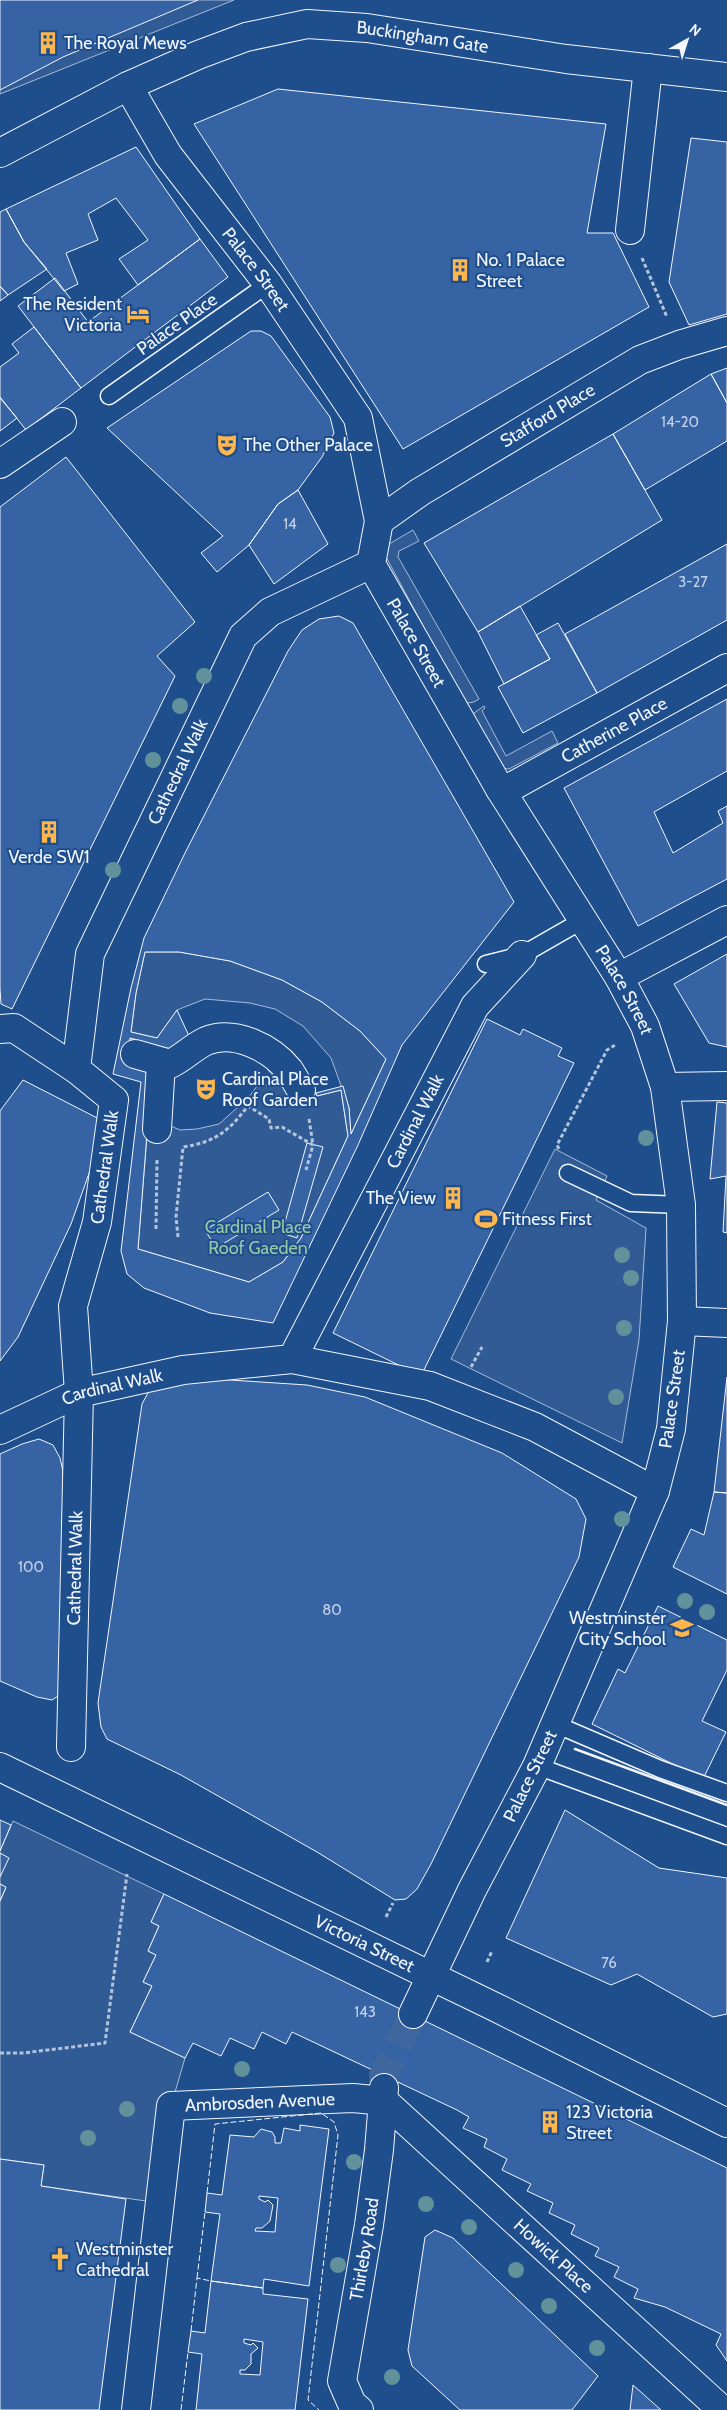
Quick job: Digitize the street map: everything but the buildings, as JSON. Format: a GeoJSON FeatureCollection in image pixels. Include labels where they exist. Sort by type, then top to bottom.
{"type":"FeatureCollection","features":[{"type":"Feature","properties":{"kind":"street","name":"Buckingham Gate"},"geometry":{"type":"LineString","coordinates":[[0,153],[128,86],[198,55],[246,37],[308,24],[367,28],[566,59],[727,77]]}},
{"type":"Feature","properties":{"kind":"street"},"geometry":{"type":"LineString","coordinates":[[630,230],[648,68]]}},
{"type":"Feature","properties":{"kind":"street","name":"Palace Street"},"geometry":{"type":"LineString","coordinates":[[128,86],[168,155],[268,284],[358,418],[379,521],[371,564],[500,789],[618,977],[645,1026],[665,1087],[681,1205],[682,1320],[671,1429],[655,1492],[537,1766],[430,1975]]}},
{"type":"Feature","properties":{"kind":"street","name":"Stafford Place"},"geometry":{"type":"LineString","coordinates":[[379,521],[420,492],[640,360],[679,345],[727,331]]}},
{"type":"Feature","properties":{"kind":"street"},"geometry":{"type":"LineString","coordinates":[[0,464],[62,422]]}},
{"type":"Feature","properties":{"kind":"street","name":"Cathedral Walk"},"geometry":{"type":"LineString","coordinates":[[71,1747],[79,1393],[73,1306],[105,1215],[114,1100],[76,1069],[90,954],[243,636],[270,612],[371,564]]}},
{"type":"Feature","properties":{"kind":"street","name":"Catherine Place"},"geometry":{"type":"LineString","coordinates":[[500,789],[511,787],[727,668]]}},
{"type":"Feature","properties":{"kind":"street"},"geometry":{"type":"LineString","coordinates":[[618,977],[727,920]]}},
{"type":"Feature","properties":{"kind":"street","name":"Cardinal Walk"},"geometry":{"type":"LineString","coordinates":[[292,1360],[475,1006],[522,955]]}},
{"type":"Feature","properties":{"kind":"street"},"geometry":{"type":"LineString","coordinates":[[0,1029],[14,1028],[76,1069]]}},
{"type":"Feature","properties":{"kind":"street"},"geometry":{"type":"LineString","coordinates":[[135,1054],[161,1063],[174,1062],[207,1041],[235,1038],[255,1045],[272,1055],[288,1070],[301,1090]]}},
{"type":"Feature","properties":{"kind":"street"},"geometry":{"type":"LineString","coordinates":[[157,1129],[161,1063]]}},
{"type":"Feature","properties":{"kind":"street"},"geometry":{"type":"LineString","coordinates":[[665,1087],[727,1086]]}},
{"type":"Feature","properties":{"kind":"street"},"geometry":{"type":"LineString","coordinates":[[682,1320],[727,1323]]}},
{"type":"Feature","properties":{"kind":"street","name":"Cardinal Walk"},"geometry":{"type":"LineString","coordinates":[[0,1430],[79,1393],[183,1370],[292,1360],[430,1386],[535,1427],[655,1492]]}},
{"type":"Feature","properties":{"kind":"street","name":"Victoria Street"},"geometry":{"type":"LineString","coordinates":[[0,1767],[430,1975],[727,2123]]}},
{"type":"Feature","properties":{"kind":"street"},"geometry":{"type":"LineString","coordinates":[[412,2014],[430,1975]]}},
{"type":"Feature","properties":{"kind":"street","name":"Ambrosden Avenue"},"geometry":{"type":"LineString","coordinates":[[136,2410],[171,2106],[353,2098],[384,2092]]}},
{"type":"Feature","properties":{"kind":"street","name":"Thirleby Road"},"geometry":{"type":"LineString","coordinates":[[359,2410],[352,2404],[342,2381],[369,2225],[384,2092]]}},
{"type":"Feature","properties":{"kind":"street","name":"Howick Place"},"geometry":{"type":"LineString","coordinates":[[384,2092],[722,2410]]}},
{"type":"Feature","properties":{"kind":"lane","name":"Palace Place"},"geometry":{"type":"LineString","coordinates":[[109,396],[268,284]]}},
{"type":"Feature","properties":{"kind":"lane","name":"Cardinal Walk"},"geometry":{"type":"LineString","coordinates":[[522,955],[583,920]]}},
{"type":"Feature","properties":{"kind":"lane"},"geometry":{"type":"LineString","coordinates":[[486,964],[522,955]]}},
{"type":"Feature","properties":{"kind":"lane"},"geometry":{"type":"LineString","coordinates":[[568,1173],[631,1203],[681,1205]]}},
{"type":"Feature","properties":{"kind":"lane"},"geometry":{"type":"LineString","coordinates":[[555,1724],[660,1769],[727,1793]]}},
{"type":"Feature","properties":{"kind":"lane"},"geometry":{"type":"LineString","coordinates":[[537,1766],[727,1836]]}},
{"type":"Feature","properties":{"kind":"path"},"geometry":{"type":"LineString","coordinates":[[630,230],[679,345]]}},
{"type":"Feature","properties":{"kind":"path"},"geometry":{"type":"LineString","coordinates":[[568,1173],[557,1145],[607,1050],[645,1026]]}},
{"type":"Feature","properties":{"kind":"path"},"geometry":{"type":"LineString","coordinates":[[178,1238],[176,1217],[182,1147],[216,1139],[233,1126],[248,1106],[269,1119],[271,1128],[282,1127],[313,1145],[306,1170]]}},
{"type":"Feature","properties":{"kind":"path"},"geometry":{"type":"LineString","coordinates":[[156,1229],[157,1129]]}},
{"type":"Feature","properties":{"kind":"path"},"geometry":{"type":"LineString","coordinates":[[0,2053],[23,2053],[105,2043],[127,1874]]}},
{"type":"Feature","properties":{"kind":"path"},"geometry":{"type":"LineString","coordinates":[[386,1917],[393,1903]]}},
{"type":"Feature","properties":{"kind":"path"},"geometry":{"type":"LineString","coordinates":[[487,1962],[492,1951]]}},
{"type":"Feature","properties":{"kind":"shaded area","name":"The Royal Mews"},"geometry":{"type":"Polygon","coordinates":[[[0,0],[234,0],[0,94],[0,0]]]}},
{"type":"Feature","properties":{"kind":"shaded area"},"geometry":{"type":"Polygon","coordinates":[[[413,530],[419,541],[399,551],[398,557],[479,699],[474,702],[468,703],[463,700],[385,555],[389,544],[413,530]]]}},
{"type":"Feature","properties":{"kind":"shaded area"},"geometry":{"type":"Polygon","coordinates":[[[484,706],[485,708],[482,711],[506,756],[552,731],[558,743],[509,769],[502,768],[473,717],[474,713],[484,706]]]}},
{"type":"Feature","properties":{"kind":"shaded area"},"geometry":{"type":"Polygon","coordinates":[[[145,952],[179,952],[230,961],[282,980],[322,1002],[360,1031],[386,1059],[351,1134],[349,1108],[331,1058],[303,1026],[275,1009],[250,1003],[205,999],[177,1010],[157,1038],[131,1032],[136,993],[145,952]]]}},
{"type":"Feature","properties":{"kind":"shaded area","name":"Cardinal Place Roof Gaeden"},"geometry":{"type":"Polygon","coordinates":[[[130,1038],[170,1049],[284,1047],[305,1068],[317,1096],[341,1090],[348,1136],[301,1238],[283,1262],[249,1282],[138,1249],[151,1083],[127,1058],[130,1038]],[[212,1050],[170,1077],[161,1122],[180,1130],[197,1129],[219,1124],[248,1098],[261,1081],[267,1086],[275,1078],[261,1062],[238,1051],[212,1050]]]}},
{"type":"Feature","properties":{"kind":"shaded area"},"geometry":{"type":"Polygon","coordinates":[[[555,1149],[607,1176],[596,1200],[646,1228],[639,1340],[622,1443],[451,1359],[555,1149]]]}},
{"type":"Feature","properties":{"kind":"shaded area"},"geometry":{"type":"Polygon","coordinates":[[[13,1821],[164,1894],[151,1922],[159,1926],[148,1951],[156,1955],[143,1982],[152,1986],[130,2032],[185,2058],[171,2106],[160,2203],[41,2186],[44,2165],[0,2159],[0,1901],[6,1888],[0,1884],[0,1851],[13,1821]]]}},
{"type":"Feature","properties":{"kind":"tunnel"},"geometry":{"type":"LineString","coordinates":[[384,2084],[383,2076],[413,2014]]}},
{"type":"Feature","properties":{"kind":"fence"},"geometry":{"type":"LineString","coordinates":[[207,2193],[215,2124],[321,2113],[334,2122],[338,2135],[308,2400],[319,2410]]}},
{"type":"Feature","properties":{"kind":"fence"},"geometry":{"type":"LineString","coordinates":[[197,2278],[205,2212]]}},
{"type":"Feature","properties":{"kind":"fence"},"geometry":{"type":"LineString","coordinates":[[191,2331],[197,2278],[211,2281]]}},
{"type":"Feature","properties":{"kind":"fence"},"geometry":{"type":"LineString","coordinates":[[181,2410],[188,2352]]}},
{"type":"Feature","properties":{"kind":"wall"},"geometry":{"type":"LineString","coordinates":[[575,1749],[727,1805]]}},
{"type":"Feature","properties":{"kind":"place","name":"The Royal Mews"},"geometry":{"type":"Point","coordinates":[48,43]}},
{"type":"Feature","properties":{"kind":"place","name":"No. 1 Palace Street"},"geometry":{"type":"Point","coordinates":[460,270]}},
{"type":"Feature","properties":{"kind":"place","name":"The Resident Victoria"},"geometry":{"type":"Point","coordinates":[138,314]}},
{"type":"Feature","properties":{"kind":"place","name":"The Other Palace"},"geometry":{"type":"Point","coordinates":[227,445]}},
{"type":"Feature","properties":{"kind":"place","name":"Verde SW1"},"geometry":{"type":"Point","coordinates":[49,832]}},
{"type":"Feature","properties":{"kind":"place","name":"Cardinal Place Roof Garden"},"geometry":{"type":"Point","coordinates":[206,1089]}},
{"type":"Feature","properties":{"kind":"place","name":"The View"},"geometry":{"type":"Point","coordinates":[453,1198]}},
{"type":"Feature","properties":{"kind":"place","name":"Fitness First"},"geometry":{"type":"Point","coordinates":[486,1219]}},
{"type":"Feature","properties":{"kind":"place","name":"Westminster City School"},"geometry":{"type":"Point","coordinates":[682,1628]}},
{"type":"Feature","properties":{"kind":"place","name":"123 Victoria Street"},"geometry":{"type":"Point","coordinates":[550,2122]}},
{"type":"Feature","properties":{"kind":"place","name":"Westminster Cathedral"},"geometry":{"type":"Point","coordinates":[60,2259]}}]}
